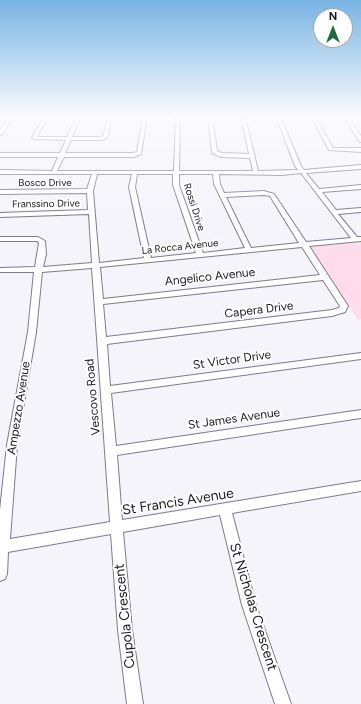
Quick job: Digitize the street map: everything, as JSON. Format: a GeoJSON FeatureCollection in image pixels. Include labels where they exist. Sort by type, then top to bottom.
{"type":"FeatureCollection","features":[{"type":"Feature","properties":{"kind":"street"},"geometry":{"type":"LineString","coordinates":[[54,172],[65,149]]}},
{"type":"Feature","properties":{"kind":"street"},"geometry":{"type":"LineString","coordinates":[[0,155],[137,154],[139,153],[140,149]]}},
{"type":"Feature","properties":{"kind":"street","name":"Rossi Drive"},"geometry":{"type":"LineString","coordinates":[[177,149],[177,190],[200,254]]}},
{"type":"Feature","properties":{"kind":"street"},"geometry":{"type":"LineString","coordinates":[[214,149],[214,152],[221,155],[252,156]]}},
{"type":"Feature","properties":{"kind":"street"},"geometry":{"type":"LineString","coordinates":[[250,149],[256,173]]}},
{"type":"Feature","properties":{"kind":"street"},"geometry":{"type":"LineString","coordinates":[[291,149],[302,172],[358,239]]}},
{"type":"Feature","properties":{"kind":"street"},"geometry":{"type":"LineString","coordinates":[[331,149],[361,150]]}},
{"type":"Feature","properties":{"kind":"street"},"geometry":{"type":"LineString","coordinates":[[0,172],[256,173],[302,172],[361,167]]}},
{"type":"Feature","properties":{"kind":"street"},"geometry":{"type":"LineString","coordinates":[[90,191],[95,172]]}},
{"type":"Feature","properties":{"kind":"street"},"geometry":{"type":"LineString","coordinates":[[135,172],[132,187],[148,260]]}},
{"type":"Feature","properties":{"kind":"street"},"geometry":{"type":"LineString","coordinates":[[216,173],[217,184],[249,250]]}},
{"type":"Feature","properties":{"kind":"street"},"geometry":{"type":"LineString","coordinates":[[317,191],[361,187]]}},
{"type":"Feature","properties":{"kind":"street","name":"Bosco Drive"},"geometry":{"type":"LineString","coordinates":[[0,192],[90,191]]}},
{"type":"Feature","properties":{"kind":"street","name":"Vescovo Road"},"geometry":{"type":"LineString","coordinates":[[90,191],[116,527]]}},
{"type":"Feature","properties":{"kind":"street","name":"Capera Drive"},"geometry":{"type":"LineString","coordinates":[[102,341],[338,312],[342,310],[344,306],[270,193],[222,195]]}},
{"type":"Feature","properties":{"kind":"street"},"geometry":{"type":"LineString","coordinates":[[334,212],[361,210]]}},
{"type":"Feature","properties":{"kind":"street","name":"Franssino Drive"},"geometry":{"type":"LineString","coordinates":[[0,214],[92,212]]}},
{"type":"Feature","properties":{"kind":"street","name":"Ampezzo Avenue"},"geometry":{"type":"LineString","coordinates":[[0,239],[42,240],[43,242],[43,250],[38,270],[32,332],[12,445],[1,547]]}},
{"type":"Feature","properties":{"kind":"street","name":"La Rocca Avenue"},"geometry":{"type":"LineString","coordinates":[[0,270],[38,270],[96,265],[358,239]]}},
{"type":"Feature","properties":{"kind":"street","name":"Angelico Avenue"},"geometry":{"type":"LineString","coordinates":[[98,302],[325,277]]}},
{"type":"Feature","properties":{"kind":"street","name":"St Victor Drive"},"geometry":{"type":"LineString","coordinates":[[106,390],[361,356]]}},
{"type":"Feature","properties":{"kind":"street","name":"St James Avenue"},"geometry":{"type":"LineString","coordinates":[[111,451],[361,414]]}},
{"type":"Feature","properties":{"kind":"street","name":"St Francis Avenue"},"geometry":{"type":"LineString","coordinates":[[1,547],[361,486]]}},
{"type":"Feature","properties":{"kind":"street","name":"St Nicholas Crescent"},"geometry":{"type":"LineString","coordinates":[[225,510],[249,605],[283,704]]}},
{"type":"Feature","properties":{"kind":"street","name":"Cupola Crescent"},"geometry":{"type":"LineString","coordinates":[[116,527],[126,638],[135,704]]}},
{"type":"Feature","properties":{"kind":"street"},"geometry":{"type":"LineString","coordinates":[[0,574],[1,547]]}},
{"type":"Feature","properties":{"kind":"shaded area"},"geometry":{"type":"Polygon","coordinates":[[[361,242],[361,319],[358,320],[311,247],[361,242]]]}}]}
